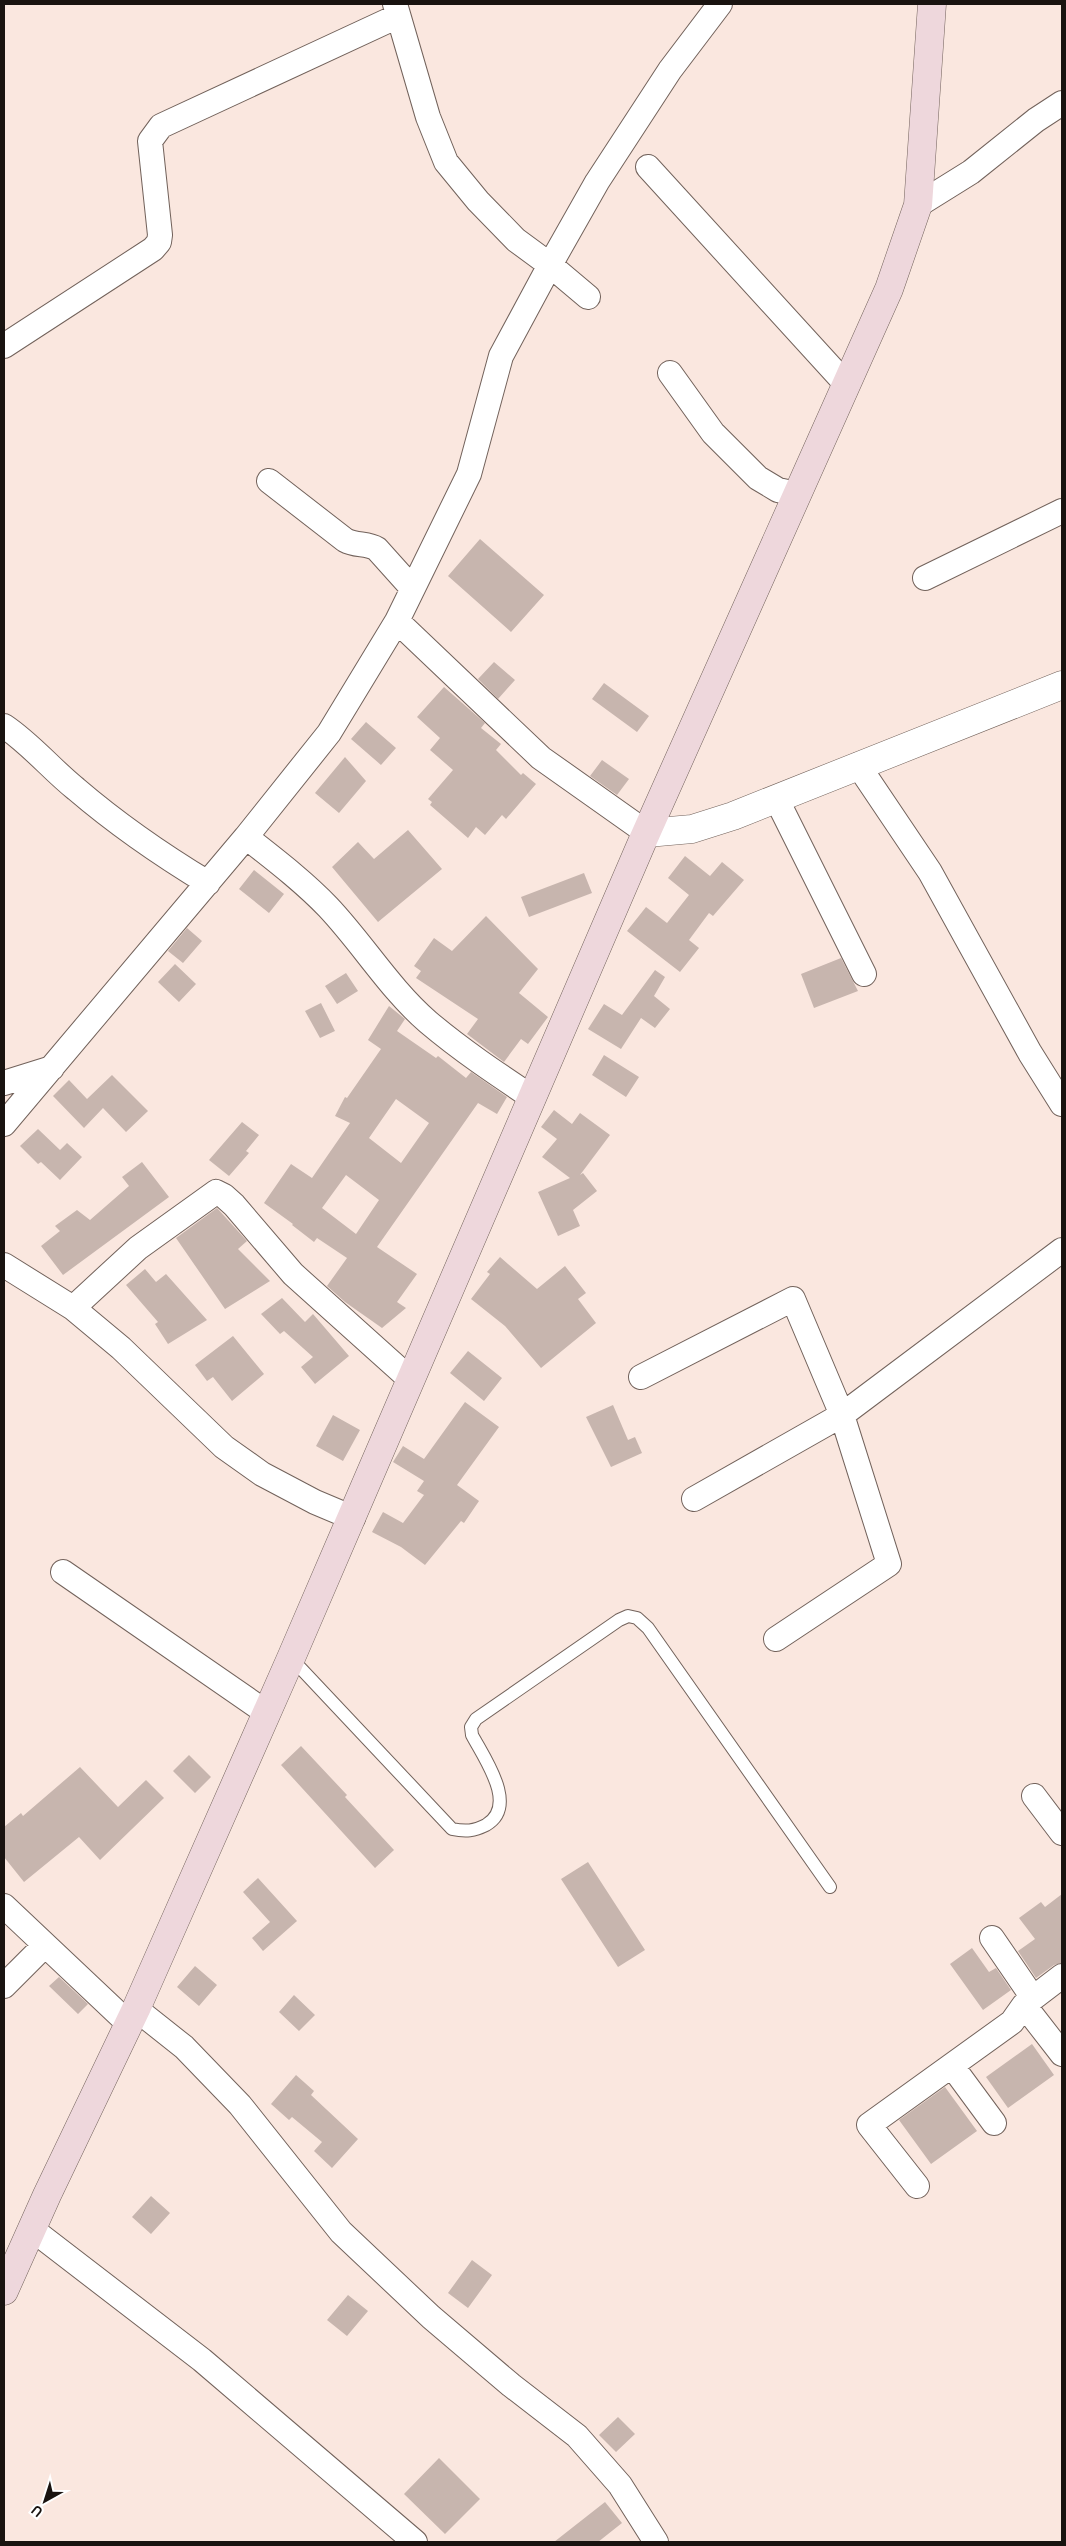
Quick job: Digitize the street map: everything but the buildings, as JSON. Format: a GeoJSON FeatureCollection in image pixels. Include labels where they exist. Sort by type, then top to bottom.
{"type":"FeatureCollection","features":[{"type":"Feature","properties":{"kind":"main road"},"geometry":{"type":"LineString","coordinates":[[4,2291],[33,2230],[47,2195],[133,2017],[353,1518],[647,833],[845,383],[889,289],[918,205],[932,4]]}},
{"type":"Feature","properties":{"kind":"street"},"geometry":{"type":"LineString","coordinates":[[4,1124],[208,883],[329,733],[397,621],[470,474],[501,356],[597,182],[670,70],[720,4]]}},
{"type":"Feature","properties":{"kind":"street"},"geometry":{"type":"LineString","coordinates":[[4,346],[153,249],[159,242],[160,235],[150,141],[161,126],[397,10],[428,117],[446,162],[478,201],[516,240],[550,265],[588,297]]}},
{"type":"Feature","properties":{"kind":"street"},"geometry":{"type":"LineString","coordinates":[[918,205],[971,172],[1036,120],[1062,103]]}},
{"type":"Feature","properties":{"kind":"street"},"geometry":{"type":"LineString","coordinates":[[648,167],[845,383]]}},
{"type":"Feature","properties":{"kind":"street"},"geometry":{"type":"LineString","coordinates":[[670,373],[713,433],[758,478],[778,490],[796,494]]}},
{"type":"Feature","properties":{"kind":"street"},"geometry":{"type":"LineString","coordinates":[[269,482],[345,540],[356,545],[369,545],[376,549],[412,588]]}},
{"type":"Feature","properties":{"kind":"street"},"geometry":{"type":"LineString","coordinates":[[925,578],[1062,511]]}},
{"type":"Feature","properties":{"kind":"street"},"geometry":{"type":"LineString","coordinates":[[397,621],[542,758],[647,833],[692,829],[733,816],[1062,684]]}},
{"type":"Feature","properties":{"kind":"street"},"geometry":{"type":"LineString","coordinates":[[4,726],[21,737],[74,787],[123,829],[208,883]]}},
{"type":"Feature","properties":{"kind":"street"},"geometry":{"type":"LineString","coordinates":[[858,765],[930,872],[1030,1053],[1062,1104]]}},
{"type":"Feature","properties":{"kind":"street"},"geometry":{"type":"LineString","coordinates":[[776,798],[864,974]]}},
{"type":"Feature","properties":{"kind":"street"},"geometry":{"type":"LineString","coordinates":[[246,837],[293,874],[328,907],[397,991],[428,1022],[480,1062],[533,1098]]}},
{"type":"Feature","properties":{"kind":"street"},"geometry":{"type":"LineString","coordinates":[[4,1083],[52,1068]]}},
{"type":"Feature","properties":{"kind":"street"},"geometry":{"type":"LineString","coordinates":[[73,1308],[138,1248],[216,1192],[234,1205],[293,1274],[411,1380]]}},
{"type":"Feature","properties":{"kind":"street"},"geometry":{"type":"LineString","coordinates":[[694,1499],[842,1415],[1062,1250]]}},
{"type":"Feature","properties":{"kind":"street"},"geometry":{"type":"LineString","coordinates":[[4,1265],[73,1308],[121,1348],[224,1447],[262,1474],[315,1502],[353,1518]]}},
{"type":"Feature","properties":{"kind":"street"},"geometry":{"type":"LineString","coordinates":[[641,1377],[793,1299],[842,1415],[889,1564],[776,1639]]}},
{"type":"Feature","properties":{"kind":"street"},"geometry":{"type":"LineString","coordinates":[[63,1572],[267,1712]]}},
{"type":"Feature","properties":{"kind":"street"},"geometry":{"type":"LineString","coordinates":[[1034,1796],[1062,1833]]}},
{"type":"Feature","properties":{"kind":"street"},"geometry":{"type":"LineString","coordinates":[[4,1906],[45,1945],[133,2017],[184,2047],[240,2105],[341,2232],[431,2317],[511,2385],[577,2436],[620,2485],[656,2542]]}},
{"type":"Feature","properties":{"kind":"street"},"geometry":{"type":"LineString","coordinates":[[992,1938],[1028,2002],[1062,2054]]}},
{"type":"Feature","properties":{"kind":"street"},"geometry":{"type":"LineString","coordinates":[[4,1986],[45,1945]]}},
{"type":"Feature","properties":{"kind":"street"},"geometry":{"type":"LineString","coordinates":[[917,2186],[869,2125],[1012,2022],[1028,2002],[1062,1976]]}},
{"type":"Feature","properties":{"kind":"street"},"geometry":{"type":"LineString","coordinates":[[952,2066],[994,2123]]}},
{"type":"Feature","properties":{"kind":"street"},"geometry":{"type":"LineString","coordinates":[[33,2230],[216,2372],[415,2542]]}},
{"type":"Feature","properties":{"kind":"lane"},"geometry":{"type":"LineString","coordinates":[[291,1658],[452,1829],[466,1832],[491,1822],[499,1810],[501,1795],[472,1735],[472,1727],[476,1719],[619,1620],[628,1616],[637,1618],[648,1628],[690,1684],[830,1887]]}}]}
